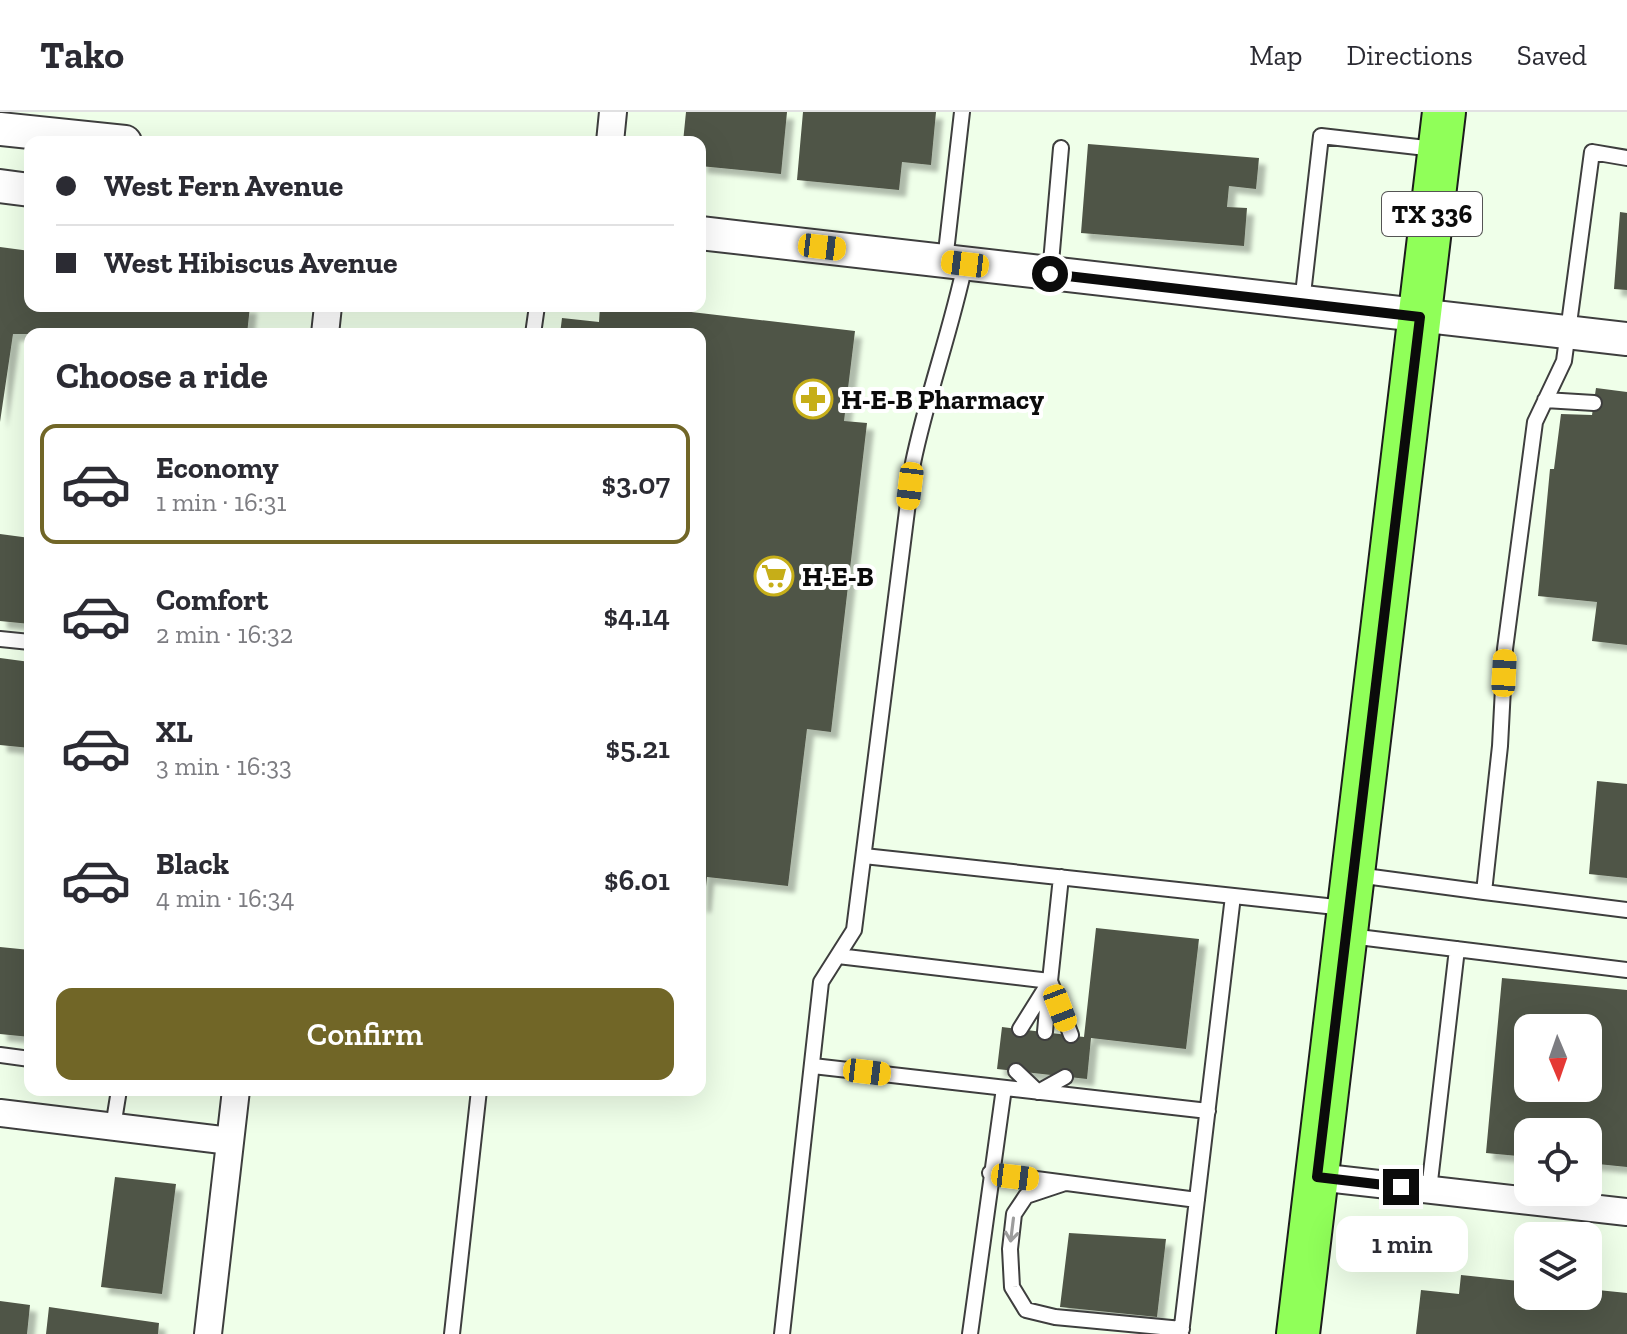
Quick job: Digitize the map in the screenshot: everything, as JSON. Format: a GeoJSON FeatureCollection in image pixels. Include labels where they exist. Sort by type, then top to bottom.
{"type":"FeatureCollection","features":[{"type":"Feature","properties":{"kind":"main road","name":"TX 336"},"geometry":{"type":"LineString","coordinates":[[1298,1334],[1442,131]]}},
{"type":"Feature","properties":{"kind":"street"},"geometry":{"type":"LineString","coordinates":[[611,136],[613,112]]}},
{"type":"Feature","properties":{"kind":"street"},"geometry":{"type":"LineString","coordinates":[[0,129],[67,136]]}},
{"type":"Feature","properties":{"kind":"street"},"geometry":{"type":"LineString","coordinates":[[0,186],[24,189]]}},
{"type":"Feature","properties":{"kind":"street"},"geometry":{"type":"LineString","coordinates":[[706,234],[1627,339]]}},
{"type":"Feature","properties":{"kind":"street"},"geometry":{"type":"LineString","coordinates":[[208,1334],[235,1096]]}},
{"type":"Feature","properties":{"kind":"street"},"geometry":{"type":"LineString","coordinates":[[0,1113],[230,1141]]}},
{"type":"Feature","properties":{"kind":"street"},"geometry":{"type":"LineString","coordinates":[[1317,1177],[1627,1212]]}},
{"type":"Feature","properties":{"kind":"lane"},"geometry":{"type":"LineString","coordinates":[[782,1334],[821,982],[854,930],[919,428],[955,263],[962,112]]}},
{"type":"Feature","properties":{"kind":"lane"},"geometry":{"type":"LineString","coordinates":[[1302,303],[1321,136],[1442,131]]}},
{"type":"Feature","properties":{"kind":"lane"},"geometry":{"type":"LineString","coordinates":[[1050,274],[1061,148]]}},
{"type":"Feature","properties":{"kind":"lane"},"geometry":{"type":"LineString","coordinates":[[1484,892],[1500,746],[1505,649],[1535,422],[1564,361],[1592,152],[1627,158]]}},
{"type":"Feature","properties":{"kind":"lane"},"geometry":{"type":"LineString","coordinates":[[1545,400],[1594,403]]}},
{"type":"Feature","properties":{"kind":"lane"},"geometry":{"type":"LineString","coordinates":[[0,639],[24,641]]}},
{"type":"Feature","properties":{"kind":"lane"},"geometry":{"type":"LineString","coordinates":[[864,856],[1349,906],[1484,892],[1627,910]]}},
{"type":"Feature","properties":{"kind":"lane"},"geometry":{"type":"LineString","coordinates":[[1045,1032],[1061,877]]}},
{"type":"Feature","properties":{"kind":"lane"},"geometry":{"type":"LineString","coordinates":[[1065,1183],[1026,1196],[1014,1214],[1010,1249],[1012,1287],[1026,1310],[1055,1317],[1181,1331],[1233,896]]}},
{"type":"Feature","properties":{"kind":"lane"},"geometry":{"type":"LineString","coordinates":[[1349,906],[1457,949],[1627,970]]}},
{"type":"Feature","properties":{"kind":"lane"},"geometry":{"type":"LineString","coordinates":[[1429,1190],[1457,949]]}},
{"type":"Feature","properties":{"kind":"lane"},"geometry":{"type":"LineString","coordinates":[[838,956],[1050,981]]}},
{"type":"Feature","properties":{"kind":"lane"},"geometry":{"type":"LineString","coordinates":[[1020,1029],[1050,981]]}},
{"type":"Feature","properties":{"kind":"lane"},"geometry":{"type":"LineString","coordinates":[[1050,981],[1071,1035]]}},
{"type":"Feature","properties":{"kind":"lane"},"geometry":{"type":"LineString","coordinates":[[0,1055],[24,1058]]}},
{"type":"Feature","properties":{"kind":"lane"},"geometry":{"type":"LineString","coordinates":[[813,1066],[1208,1111]]}},
{"type":"Feature","properties":{"kind":"lane"},"geometry":{"type":"LineString","coordinates":[[1016,1071],[1038,1092]]}},
{"type":"Feature","properties":{"kind":"lane"},"geometry":{"type":"LineString","coordinates":[[1038,1092],[1040,1074]]}},
{"type":"Feature","properties":{"kind":"lane"},"geometry":{"type":"LineString","coordinates":[[1038,1092],[1065,1077]]}},
{"type":"Feature","properties":{"kind":"lane"},"geometry":{"type":"LineString","coordinates":[[970,1334],[1004,1088]]}},
{"type":"Feature","properties":{"kind":"lane"},"geometry":{"type":"LineString","coordinates":[[113,1127],[118,1096]]}},
{"type":"Feature","properties":{"kind":"lane"},"geometry":{"type":"LineString","coordinates":[[452,1334],[478,1096]]}},
{"type":"Feature","properties":{"kind":"lane"},"geometry":{"type":"LineString","coordinates":[[990,1173],[1197,1200]]}},
{"type":"Feature","properties":{"kind":"building"},"geometry":{"type":"Polygon","coordinates":[[[686,112],[787,112],[781,174],[706,167],[706,136],[684,136],[686,112]]]}},
{"type":"Feature","properties":{"kind":"building"},"geometry":{"type":"Polygon","coordinates":[[[803,112],[936,112],[931,165],[902,162],[899,190],[797,180],[803,112]]]}},
{"type":"Feature","properties":{"kind":"building"},"geometry":{"type":"Polygon","coordinates":[[[1088,144],[1259,158],[1256,189],[1229,186],[1227,207],[1247,208],[1244,246],[1081,233],[1088,144]]]}},
{"type":"Feature","properties":{"kind":"building"},"geometry":{"type":"Polygon","coordinates":[[[1620,212],[1627,213],[1627,290],[1614,289],[1620,212]]]}},
{"type":"Feature","properties":{"kind":"building"},"geometry":{"type":"Polygon","coordinates":[[[0,247],[24,250],[24,312],[249,312],[248,328],[24,328],[24,334],[13,334],[0,422],[0,247]]]}},
{"type":"Feature","properties":{"kind":"building","name":"H-E-B"},"geometry":{"type":"Polygon","coordinates":[[[600,312],[692,312],[855,331],[844,421],[867,423],[831,732],[807,729],[788,886],[707,877],[706,887],[706,328],[561,328],[562,318],[599,322],[600,312]]]}},
{"type":"Feature","properties":{"kind":"building"},"geometry":{"type":"Polygon","coordinates":[[[1596,388],[1627,392],[1627,645],[1592,641],[1597,602],[1538,596],[1550,469],[1554,469],[1561,414],[1592,415],[1596,388]]]}},
{"type":"Feature","properties":{"kind":"building"},"geometry":{"type":"Polygon","coordinates":[[[0,534],[24,537],[24,623],[0,621],[0,534]]]}},
{"type":"Feature","properties":{"kind":"building"},"geometry":{"type":"Polygon","coordinates":[[[0,658],[24,661],[24,747],[0,745],[0,658]]]}},
{"type":"Feature","properties":{"kind":"building"},"geometry":{"type":"Polygon","coordinates":[[[1597,781],[1627,784],[1627,878],[1589,874],[1597,781]]]}},
{"type":"Feature","properties":{"kind":"building"},"geometry":{"type":"Polygon","coordinates":[[[1096,928],[1199,939],[1186,1049],[1091,1038],[1087,1079],[997,1069],[1002,1027],[1084,1037],[1096,928]]]}},
{"type":"Feature","properties":{"kind":"building"},"geometry":{"type":"Polygon","coordinates":[[[0,947],[24,949],[24,1036],[0,1034],[0,947]]]}},
{"type":"Feature","properties":{"kind":"building"},"geometry":{"type":"Polygon","coordinates":[[[1502,978],[1627,990],[1627,1167],[1602,1164],[1602,1118],[1514,1118],[1514,1156],[1486,1153],[1502,978]]]}},
{"type":"Feature","properties":{"kind":"building"},"geometry":{"type":"Polygon","coordinates":[[[115,1177],[176,1184],[162,1294],[101,1287],[115,1177]]]}},
{"type":"Feature","properties":{"kind":"building"},"geometry":{"type":"Polygon","coordinates":[[[1069,1233],[1166,1239],[1157,1317],[1060,1307],[1069,1233]]]}},
{"type":"Feature","properties":{"kind":"building"},"geometry":{"type":"Polygon","coordinates":[[[1461,1275],[1514,1281],[1514,1310],[1602,1310],[1602,1290],[1627,1293],[1627,1334],[1416,1334],[1421,1290],[1459,1294],[1461,1275]]]}},
{"type":"Feature","properties":{"kind":"building"},"geometry":{"type":"Polygon","coordinates":[[[0,1301],[30,1305],[27,1334],[0,1334],[0,1301]]]}},
{"type":"Feature","properties":{"kind":"building"},"geometry":{"type":"Polygon","coordinates":[[[49,1307],[159,1323],[158,1334],[46,1334],[49,1307]]]}},
{"type":"Feature","properties":{"kind":"place","name":"H-E-B Pharmacy"},"geometry":{"type":"Point","coordinates":[813,399]}},
{"type":"Feature","properties":{"kind":"place","name":"H-E-B"},"geometry":{"type":"Point","coordinates":[774,576]}},
{"type":"Feature","properties":{"kind":"route"},"geometry":{"type":"LineString","coordinates":[[1050,274],[1420,317],[1317,1177],[1401,1187]]}}]}
